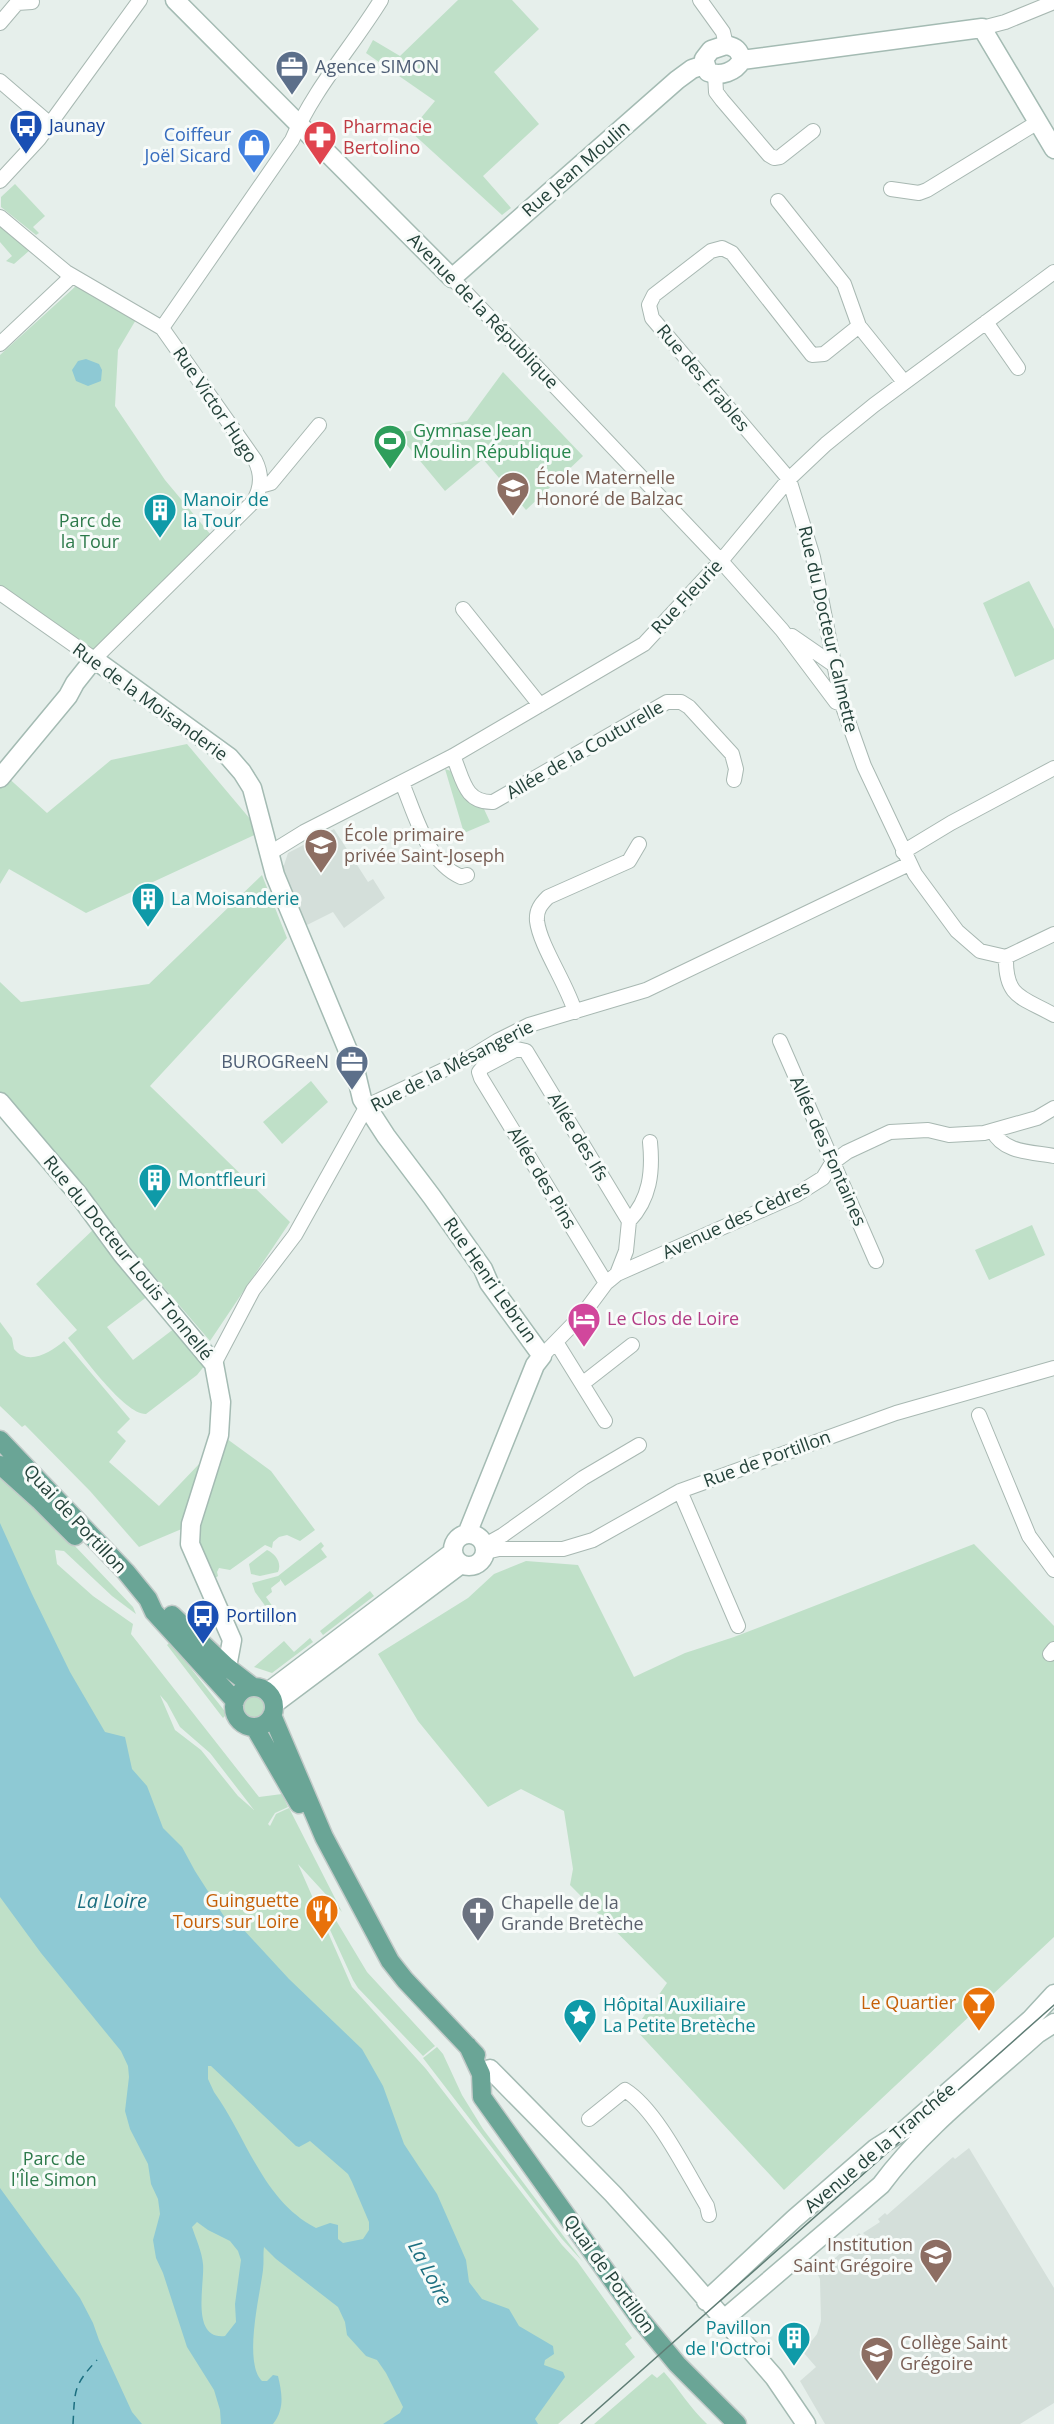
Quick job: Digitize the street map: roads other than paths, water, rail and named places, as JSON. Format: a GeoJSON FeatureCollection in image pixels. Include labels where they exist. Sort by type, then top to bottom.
{"type":"FeatureCollection","features":[{"type":"Feature","properties":{"kind":"main road","name":"Quai de Portillon"},"geometry":{"type":"LineString","coordinates":[[0,1440],[126,1572],[151,1606],[235,1701]]}},
{"type":"Feature","properties":{"kind":"main road"},"geometry":{"type":"LineString","coordinates":[[0,1466],[39,1500],[116,1579],[132,1581]]}},
{"type":"Feature","properties":{"kind":"main road","name":"Quai de Portillon"},"geometry":{"type":"LineString","coordinates":[[151,1606],[163,1607],[267,1700],[324,1837],[390,1961],[405,1980],[490,2069],[488,2097],[494,2112]]}},
{"type":"Feature","properties":{"kind":"main road"},"geometry":{"type":"LineString","coordinates":[[242,1691],[267,1700],[266,1724],[255,1728],[243,1724],[238,1719],[234,1707],[242,1691]]}},
{"type":"Feature","properties":{"kind":"main road","name":"Quai de Portillon"},"geometry":{"type":"LineString","coordinates":[[255,1728],[297,1803],[324,1837]]}},
{"type":"Feature","properties":{"kind":"main road","name":"Quai de Portillon"},"geometry":{"type":"LineString","coordinates":[[468,2046],[481,2074],[482,2097],[645,2326],[677,2364],[737,2424]]}},
{"type":"Feature","properties":{"kind":"street"},"geometry":{"type":"LineString","coordinates":[[0,181],[26,155],[50,124],[140,0]]}},
{"type":"Feature","properties":{"kind":"street","name":"Avenue de la République"},"geometry":{"type":"LineString","coordinates":[[175,0],[452,278],[721,561],[782,630],[836,702],[842,704]]}},
{"type":"Feature","properties":{"kind":"street","name":"Rue Victor Hugo"},"geometry":{"type":"LineString","coordinates":[[0,778],[68,696],[94,659],[253,502],[260,486],[260,474],[255,460],[162,328],[292,140],[298,124],[381,0]]}},
{"type":"Feature","properties":{"kind":"street"},"geometry":{"type":"LineString","coordinates":[[700,0],[723,32],[726,45]]}},
{"type":"Feature","properties":{"kind":"street"},"geometry":{"type":"LineString","coordinates":[[0,23],[17,3],[32,2]]}},
{"type":"Feature","properties":{"kind":"street"},"geometry":{"type":"LineString","coordinates":[[710,70],[732,70],[742,60],[982,28],[1005,22],[1054,2]]}},
{"type":"Feature","properties":{"kind":"street"},"geometry":{"type":"LineString","coordinates":[[982,28],[1054,149]]}},
{"type":"Feature","properties":{"kind":"street"},"geometry":{"type":"LineString","coordinates":[[742,60],[736,48],[726,45],[708,53],[704,59],[710,70],[716,92],[769,155],[774,158],[780,157],[813,131]]}},
{"type":"Feature","properties":{"kind":"street","name":"Rue Jean Moulin"},"geometry":{"type":"LineString","coordinates":[[452,278],[677,80],[692,69],[710,70]]}},
{"type":"Feature","properties":{"kind":"street"},"geometry":{"type":"LineString","coordinates":[[0,81],[50,124]]}},
{"type":"Feature","properties":{"kind":"street"},"geometry":{"type":"LineString","coordinates":[[891,189],[919,193],[927,190],[1038,122]]}},
{"type":"Feature","properties":{"kind":"street"},"geometry":{"type":"LineString","coordinates":[[778,201],[844,284],[859,326],[904,382]]}},
{"type":"Feature","properties":{"kind":"street"},"geometry":{"type":"LineString","coordinates":[[0,217],[72,276],[162,328]]}},
{"type":"Feature","properties":{"kind":"street","name":"Rue des Érables"},"geometry":{"type":"LineString","coordinates":[[789,479],[652,318],[649,312],[651,299],[711,251],[722,248],[732,253],[812,355],[824,354],[859,326]]}},
{"type":"Feature","properties":{"kind":"street","name":"Rue Fleurie"},"geometry":{"type":"LineString","coordinates":[[270,853],[304,832],[453,756],[644,644],[721,561],[789,479],[826,444],[904,382],[1054,272]]}},
{"type":"Feature","properties":{"kind":"street"},"geometry":{"type":"LineString","coordinates":[[0,344],[72,276]]}},
{"type":"Feature","properties":{"kind":"street"},"geometry":{"type":"LineString","coordinates":[[986,322],[1018,368]]}},
{"type":"Feature","properties":{"kind":"street"},"geometry":{"type":"LineString","coordinates":[[260,486],[271,483],[319,425]]}},
{"type":"Feature","properties":{"kind":"street","name":"Rue du Docteur Calmette"},"geometry":{"type":"LineString","coordinates":[[789,479],[813,557],[842,704],[864,766],[906,858],[926,890],[957,931],[980,951],[1006,957]]}},
{"type":"Feature","properties":{"kind":"street","name":"Rue de la Moisanderie"},"geometry":{"type":"LineString","coordinates":[[0,593],[229,757],[252,788],[275,875],[354,1065],[362,1099],[367,1106]]}},
{"type":"Feature","properties":{"kind":"street"},"geometry":{"type":"LineString","coordinates":[[463,609],[540,705]]}},
{"type":"Feature","properties":{"kind":"street","name":"Avenue de la République"},"geometry":{"type":"LineString","coordinates":[[782,630],[834,665]]}},
{"type":"Feature","properties":{"kind":"street","name":"Allée de la Couturelle"},"geometry":{"type":"LineString","coordinates":[[453,756],[470,796],[482,802],[493,802],[667,702],[673,701],[688,707],[732,754],[736,769],[734,780]]}},
{"type":"Feature","properties":{"kind":"street","name":"Rue de la Mésangerie"},"geometry":{"type":"LineString","coordinates":[[214,1364],[253,1290],[295,1235],[367,1106],[471,1058],[521,1029],[646,990],[906,858],[951,823],[1054,768]]}},
{"type":"Feature","properties":{"kind":"street"},"geometry":{"type":"LineString","coordinates":[[402,783],[433,854],[449,872],[461,877],[467,875]]}},
{"type":"Feature","properties":{"kind":"street"},"geometry":{"type":"LineString","coordinates":[[575,1012],[572,999],[540,933],[537,919],[539,906],[548,897],[629,861],[639,844]]}},
{"type":"Feature","properties":{"kind":"street"},"geometry":{"type":"LineString","coordinates":[[1054,934],[1006,957],[1005,975],[1014,992],[1054,1015]]}},
{"type":"Feature","properties":{"kind":"street","name":"Allée des Fontaines"},"geometry":{"type":"LineString","coordinates":[[780,1041],[876,1261]]}},
{"type":"Feature","properties":{"kind":"street","name":"Allée des Ifs"},"geometry":{"type":"LineString","coordinates":[[480,1072],[483,1067],[517,1049],[525,1051],[629,1221]]}},
{"type":"Feature","properties":{"kind":"street","name":"Allée des Pins"},"geometry":{"type":"LineString","coordinates":[[480,1072],[611,1278]]}},
{"type":"Feature","properties":{"kind":"street","name":"Rue du Docteur Louis Tonnellé"},"geometry":{"type":"LineString","coordinates":[[0,1102],[78,1194],[122,1254],[214,1364],[221,1402],[219,1435],[191,1524],[190,1544],[232,1640],[227,1666]]}},
{"type":"Feature","properties":{"kind":"street","name":"Rue Henri Lebrun"},"geometry":{"type":"LineString","coordinates":[[367,1106],[542,1356],[535,1365],[467,1534]]}},
{"type":"Feature","properties":{"kind":"street","name":"Avenue des Cèdres"},"geometry":{"type":"LineString","coordinates":[[542,1356],[595,1300],[611,1278],[796,1195],[823,1178],[832,1163],[860,1145],[895,1131],[928,1130],[949,1135],[993,1131],[1036,1118],[1054,1108]]}},
{"type":"Feature","properties":{"kind":"street"},"geometry":{"type":"LineString","coordinates":[[993,1131],[998,1141],[1008,1147],[1054,1156]]}},
{"type":"Feature","properties":{"kind":"street"},"geometry":{"type":"LineString","coordinates":[[611,1278],[626,1251],[629,1221],[641,1209],[649,1186],[652,1165],[650,1142]]}},
{"type":"Feature","properties":{"kind":"street"},"geometry":{"type":"LineString","coordinates":[[555,1342],[605,1421]]}},
{"type":"Feature","properties":{"kind":"street"},"geometry":{"type":"LineString","coordinates":[[582,1384],[632,1345]]}},
{"type":"Feature","properties":{"kind":"street","name":"Rue de Portillon"},"geometry":{"type":"LineString","coordinates":[[485,1548],[563,1549],[573,1546],[610,1532],[680,1491],[896,1413],[1054,1368]]}},
{"type":"Feature","properties":{"kind":"street"},"geometry":{"type":"LineString","coordinates":[[979,1415],[1029,1536],[1054,1570]]}},
{"type":"Feature","properties":{"kind":"street"},"geometry":{"type":"LineString","coordinates":[[485,1548],[575,1484],[639,1445]]}},
{"type":"Feature","properties":{"kind":"street"},"geometry":{"type":"LineString","coordinates":[[680,1491],[738,1626]]}},
{"type":"Feature","properties":{"kind":"street"},"geometry":{"type":"LineString","coordinates":[[467,1534],[476,1535],[485,1548],[484,1557],[472,1566],[457,1558],[458,1538],[467,1534]]}},
{"type":"Feature","properties":{"kind":"street"},"geometry":{"type":"LineString","coordinates":[[267,1700],[457,1558]]}},
{"type":"Feature","properties":{"kind":"street","name":"Avenue de la Tranchée"},"geometry":{"type":"LineString","coordinates":[[706,2301],[794,2219],[876,2148],[906,2129],[1030,2020],[1054,1994]]}},
{"type":"Feature","properties":{"kind":"street","name":"Avenue de la Tranchée"},"geometry":{"type":"LineString","coordinates":[[723,2320],[881,2185],[895,2165],[916,2143],[1037,2034],[1054,2023]]}},
{"type":"Feature","properties":{"kind":"street","name":"Quai de Portillon"},"geometry":{"type":"LineString","coordinates":[[490,2069],[627,2209],[774,2377],[807,2424]]}},
{"type":"Feature","properties":{"kind":"street"},"geometry":{"type":"LineString","coordinates":[[589,2119],[625,2090],[634,2096],[664,2133],[710,2215]]}},
{"type":"Feature","properties":{"kind":"water"},"geometry":{"type":"Polygon","coordinates":[[[86,359],[99,364],[102,370],[101,381],[88,386],[76,381],[72,370],[78,361],[86,359]]]}},
{"type":"Feature","properties":{"kind":"water","name":"La Loire"},"geometry":{"type":"Polygon","coordinates":[[[0,1523],[70,1672],[105,1732],[125,1737],[132,1769],[147,1786],[163,1828],[182,1847],[227,1921],[242,1928],[289,1979],[362,2049],[383,2086],[404,2144],[437,2194],[466,2260],[469,2282],[482,2299],[509,2309],[519,2326],[553,2346],[554,2354],[545,2360],[544,2365],[563,2372],[565,2377],[535,2419],[538,2424],[383,2424],[400,2413],[403,2407],[386,2373],[377,2360],[366,2356],[347,2335],[345,2322],[338,2307],[264,2247],[263,2270],[254,2328],[254,2359],[256,2372],[262,2381],[267,2381],[273,2375],[278,2376],[281,2407],[273,2424],[221,2424],[220,2410],[214,2390],[187,2347],[156,2258],[153,2240],[160,2214],[158,2199],[151,2184],[148,2164],[130,2129],[125,2111],[128,2066],[121,2051],[41,1953],[0,1897],[0,1523]],[[208,2066],[208,2079],[214,2092],[269,2185],[282,2202],[316,2228],[330,2223],[338,2225],[338,2239],[343,2243],[363,2239],[369,2230],[369,2222],[348,2174],[310,2141],[299,2147],[296,2146],[211,2066],[208,2066]],[[197,2222],[192,2227],[203,2264],[203,2320],[207,2329],[214,2335],[225,2336],[236,2322],[235,2304],[241,2260],[238,2251],[230,2241],[197,2222]]]}},
{"type":"Feature","properties":{"kind":"water"},"geometry":{"type":"Polygon","coordinates":[[[0,2188],[80,2298],[132,2412],[142,2424],[0,2424],[0,2188]]]}},
{"type":"Feature","properties":{"kind":"tram line"},"geometry":{"type":"LineString","coordinates":[[581,2424],[1054,2005]]}},
{"type":"Feature","properties":{"kind":"place","name":"Agence SIMON"},"geometry":{"type":"Point","coordinates":[292,96]}},
{"type":"Feature","properties":{"kind":"place","name":"Jaunay"},"geometry":{"type":"Point","coordinates":[26,155]}},
{"type":"Feature","properties":{"kind":"place","name":"Pharmacie Bertolino"},"geometry":{"type":"Point","coordinates":[320,166]}},
{"type":"Feature","properties":{"kind":"place","name":"Coiffeur Joël Sicard"},"geometry":{"type":"Point","coordinates":[254,174]}},
{"type":"Feature","properties":{"kind":"place","name":"Gymnase Jean Moulin République"},"geometry":{"type":"Point","coordinates":[390,470]}},
{"type":"Feature","properties":{"kind":"place","name":"École Maternelle Honoré de Balzac"},"geometry":{"type":"Point","coordinates":[513,517]}},
{"type":"Feature","properties":{"kind":"place","name":"Manoir de la Tour"},"geometry":{"type":"Point","coordinates":[160,539]}},
{"type":"Feature","properties":{"kind":"place","name":"École primaire privée Saint-Joseph"},"geometry":{"type":"Point","coordinates":[321,874]}},
{"type":"Feature","properties":{"kind":"place","name":"La Moisanderie"},"geometry":{"type":"Point","coordinates":[148,928]}},
{"type":"Feature","properties":{"kind":"place","name":"BUROGReeN"},"geometry":{"type":"Point","coordinates":[352,1091]}},
{"type":"Feature","properties":{"kind":"place","name":"Montfleuri"},"geometry":{"type":"Point","coordinates":[155,1209]}},
{"type":"Feature","properties":{"kind":"place","name":"Le Clos de Loire"},"geometry":{"type":"Point","coordinates":[584,1348]}},
{"type":"Feature","properties":{"kind":"place","name":"Portillon"},"geometry":{"type":"Point","coordinates":[203,1645]}},
{"type":"Feature","properties":{"kind":"place","name":"Guinguette Tours sur Loire"},"geometry":{"type":"Point","coordinates":[322,1940]}},
{"type":"Feature","properties":{"kind":"place","name":"Chapelle de la Grande Bretèche"},"geometry":{"type":"Point","coordinates":[478,1942]}},
{"type":"Feature","properties":{"kind":"place","name":"Le Quartier"},"geometry":{"type":"Point","coordinates":[979,2032]}},
{"type":"Feature","properties":{"kind":"place","name":"Hôpital Auxiliaire La Petite Bretèche"},"geometry":{"type":"Point","coordinates":[580,2044]}},
{"type":"Feature","properties":{"kind":"place","name":"Institution Saint Grégoire"},"geometry":{"type":"Point","coordinates":[936,2284]}},
{"type":"Feature","properties":{"kind":"place","name":"Pavillon de l'Octroi"},"geometry":{"type":"Point","coordinates":[794,2367]}},
{"type":"Feature","properties":{"kind":"place","name":"Collège Saint Grégoire"},"geometry":{"type":"Point","coordinates":[877,2382]}},
{"type":"Feature","properties":{"kind":"park label","name":"Parc de la Tour"},"geometry":{"type":"Point","coordinates":[90,531]}},
{"type":"Feature","properties":{"kind":"park label","name":"Parc de l'Île Simon"},"geometry":{"type":"Point","coordinates":[54,2169]}}]}
